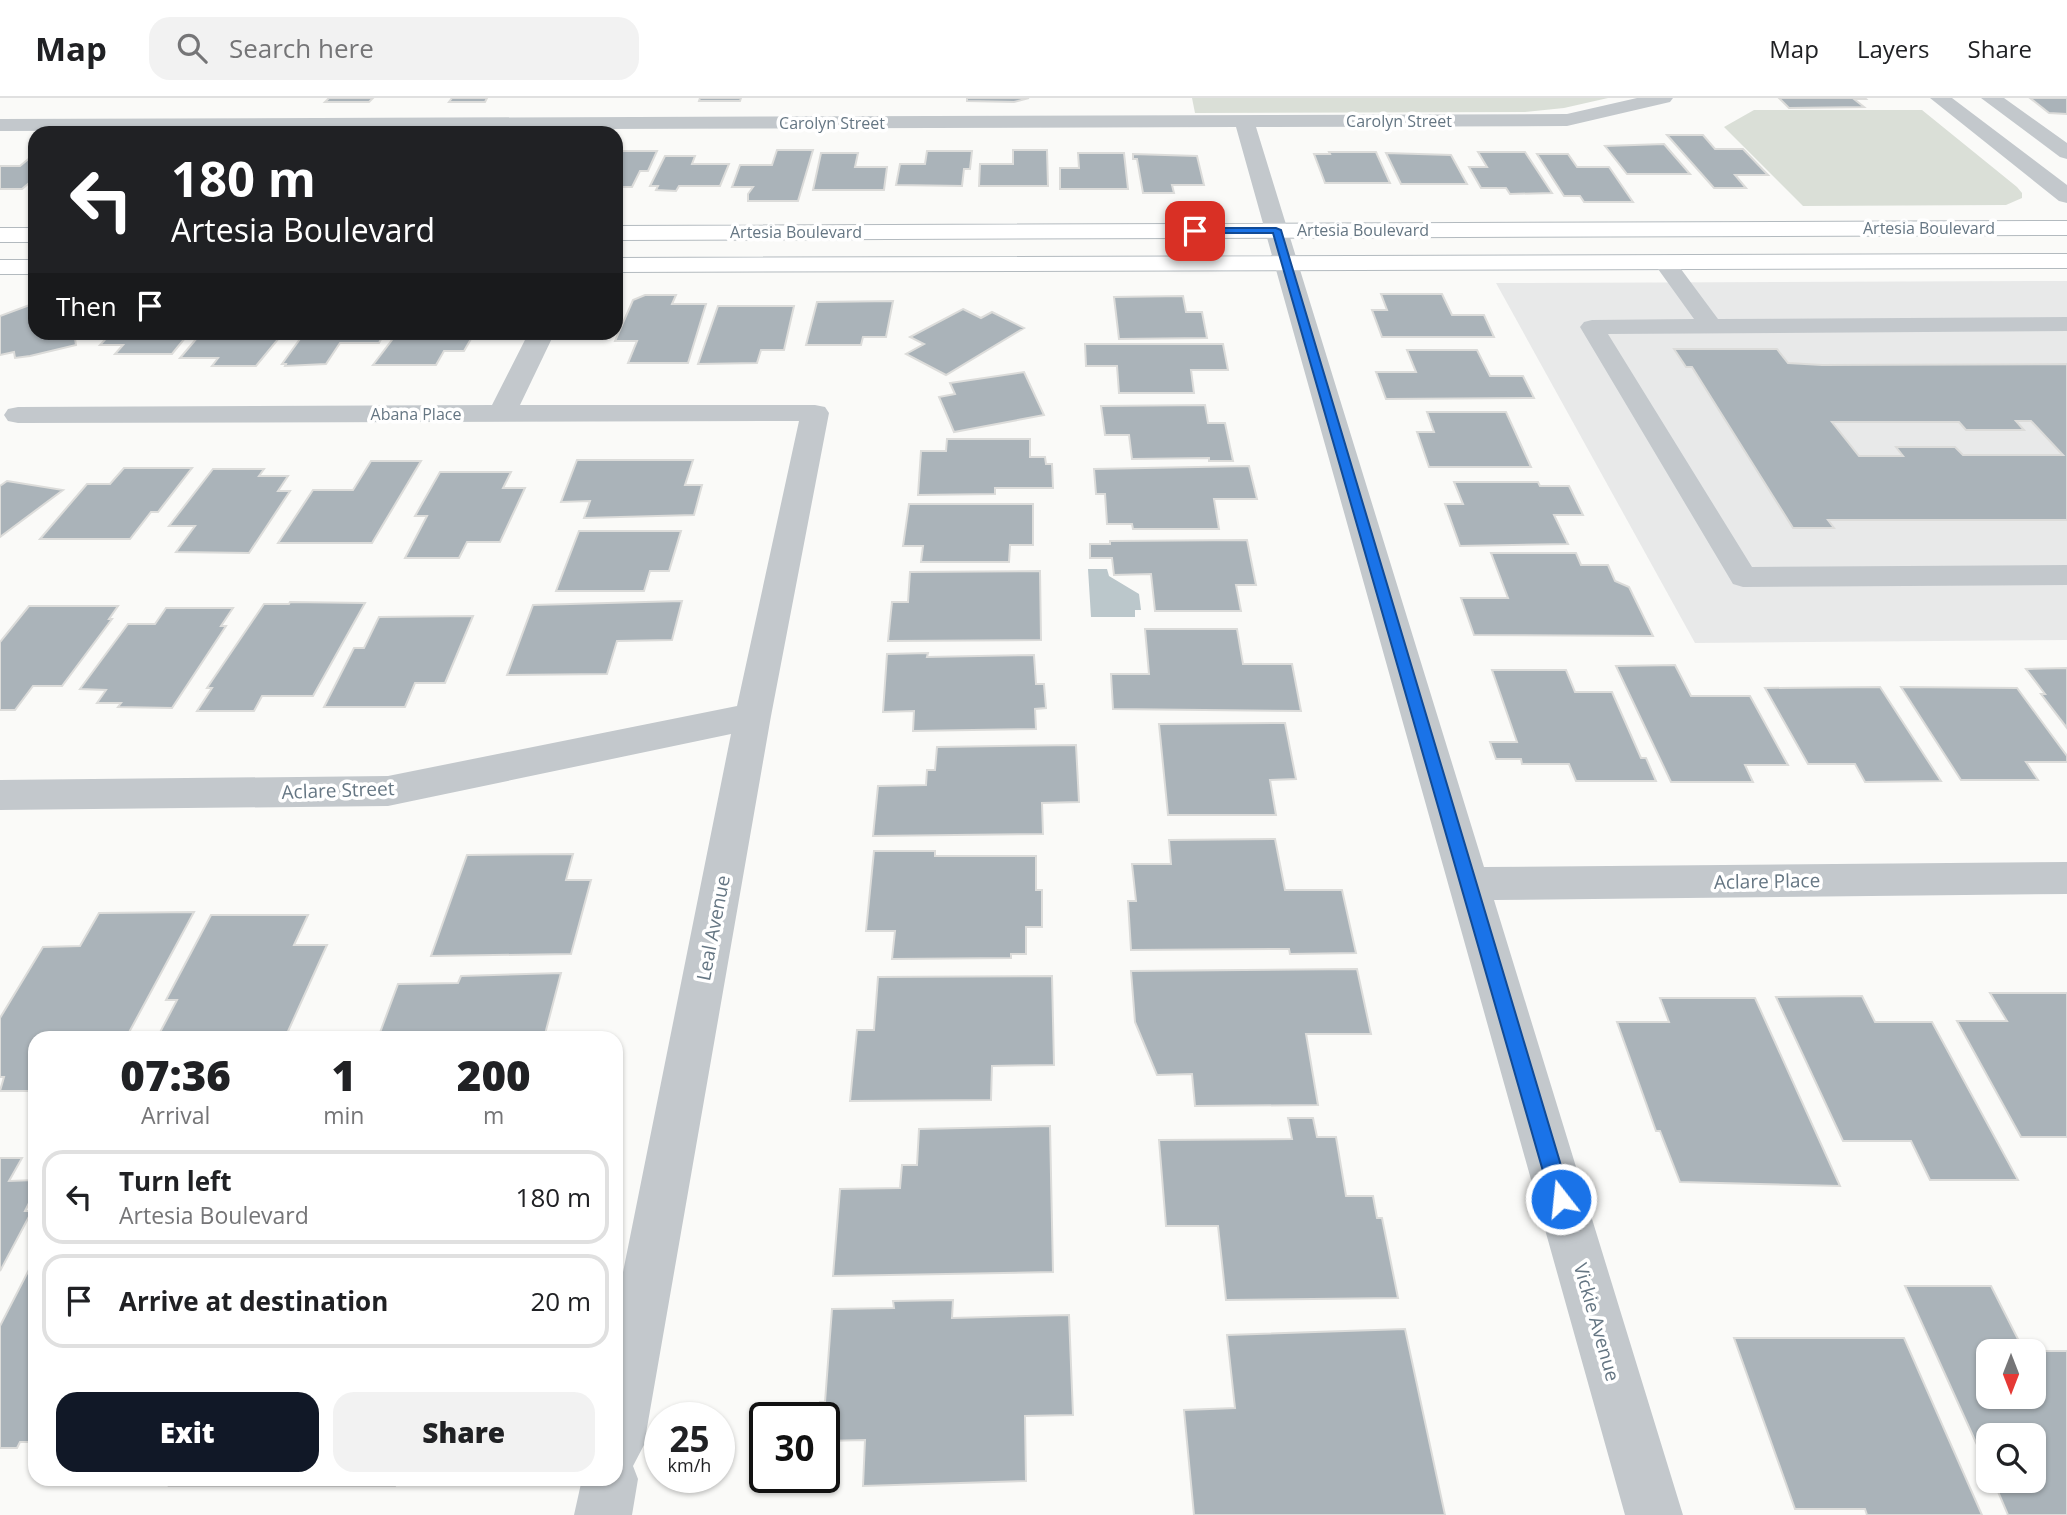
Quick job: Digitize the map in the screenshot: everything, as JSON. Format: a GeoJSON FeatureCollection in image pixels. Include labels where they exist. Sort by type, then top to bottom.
{"type":"FeatureCollection","features":[{"type":"Feature","properties":{"kind":"main road","name":"Artesia Boulevard"},"geometry":{"type":"LineString","coordinates":[[623,265],[2067,228]]}},
{"type":"Feature","properties":{"kind":"main road","name":"Artesia Boulevard"},"geometry":{"type":"LineString","coordinates":[[623,233],[1281,247],[1664,262],[2067,261]]}},
{"type":"Feature","properties":{"kind":"main road"},"geometry":{"type":"LineString","coordinates":[[0,235],[28,234]]}},
{"type":"Feature","properties":{"kind":"main road"},"geometry":{"type":"LineString","coordinates":[[0,267],[28,267]]}},
{"type":"Feature","properties":{"kind":"street"},"geometry":{"type":"LineString","coordinates":[[860,123],[865,98]]}},
{"type":"Feature","properties":{"kind":"street","name":"Carolyn Street"},"geometry":{"type":"LineString","coordinates":[[0,125],[1567,120],[1663,98]]}},
{"type":"Feature","properties":{"kind":"street"},"geometry":{"type":"LineString","coordinates":[[1940,98],[2067,196]]}},
{"type":"Feature","properties":{"kind":"street"},"geometry":{"type":"LineString","coordinates":[[1992,98],[2067,153]]}},
{"type":"Feature","properties":{"kind":"street","name":"Vickie Avenue"},"geometry":{"type":"LineString","coordinates":[[1244,121],[1654,1515]]}},
{"type":"Feature","properties":{"kind":"street"},"geometry":{"type":"LineString","coordinates":[[502,414],[538,340]]}},
{"type":"Feature","properties":{"kind":"street","name":"Abana Place"},"geometry":{"type":"LineString","coordinates":[[18,415],[815,413]]}},
{"type":"Feature","properties":{"kind":"street","name":"Leal Avenue"},"geometry":{"type":"LineString","coordinates":[[623,1407],[752,716],[815,413]]}},
{"type":"Feature","properties":{"kind":"street","name":"Aclare Street"},"geometry":{"type":"LineString","coordinates":[[0,795],[387,791],[752,716]]}},
{"type":"Feature","properties":{"kind":"street","name":"Aclare Place"},"geometry":{"type":"LineString","coordinates":[[1468,884],[2067,878]]}},
{"type":"Feature","properties":{"kind":"street"},"geometry":{"type":"LineString","coordinates":[[603,1515],[609,1486]]}},
{"type":"Feature","properties":{"kind":"lane"},"geometry":{"type":"LineString","coordinates":[[1664,262],[1711,326]]}},
{"type":"Feature","properties":{"kind":"lane"},"geometry":{"type":"LineString","coordinates":[[2067,324],[1592,327],[1743,577],[2067,575]]}},
{"type":"Feature","properties":{"kind":"shaded area"},"geometry":{"type":"Polygon","coordinates":[[[1192,98],[1608,98],[1564,108],[1525,112],[1195,113],[1192,98]]]}},
{"type":"Feature","properties":{"kind":"shaded area"},"geometry":{"type":"Polygon","coordinates":[[[1754,110],[1922,110],[2017,187],[2022,198],[2006,205],[1803,206],[1724,127],[1754,110]]]}},
{"type":"Feature","properties":{"kind":"shaded area"},"geometry":{"type":"Polygon","coordinates":[[[2067,281],[2067,640],[1695,643],[1496,283],[2067,281]]]}},
{"type":"Feature","properties":{"kind":"shaded area"},"geometry":{"type":"Polygon","coordinates":[[[1088,569],[1107,569],[1109,576],[1139,594],[1141,610],[1135,610],[1135,617],[1091,617],[1088,569]]]}},
{"type":"Feature","properties":{"kind":"building"},"geometry":{"type":"Polygon","coordinates":[[[329,98],[373,98],[369,102],[325,102],[329,98]]]}},
{"type":"Feature","properties":{"kind":"building"},"geometry":{"type":"Polygon","coordinates":[[[452,98],[487,98],[485,102],[449,102],[452,98]]]}},
{"type":"Feature","properties":{"kind":"building"},"geometry":{"type":"Polygon","coordinates":[[[700,98],[741,98],[740,101],[699,101],[700,98]]]}},
{"type":"Feature","properties":{"kind":"building"},"geometry":{"type":"Polygon","coordinates":[[[967,98],[1029,98],[1014,102],[967,101],[967,98]]]}},
{"type":"Feature","properties":{"kind":"building"},"geometry":{"type":"Polygon","coordinates":[[[1779,98],[1866,99],[1854,99],[1864,107],[1789,108],[1779,98]]]}},
{"type":"Feature","properties":{"kind":"building"},"geometry":{"type":"Polygon","coordinates":[[[2030,98],[2067,98],[2067,114],[2049,113],[2030,98]]]}},
{"type":"Feature","properties":{"kind":"building"},"geometry":{"type":"Polygon","coordinates":[[[1667,135],[1703,135],[1715,149],[1743,149],[1768,175],[1735,175],[1746,188],[1714,188],[1667,135]]]}},
{"type":"Feature","properties":{"kind":"building"},"geometry":{"type":"Polygon","coordinates":[[[1664,144],[1690,174],[1627,174],[1605,146],[1664,144]]]}},
{"type":"Feature","properties":{"kind":"building"},"geometry":{"type":"Polygon","coordinates":[[[777,150],[813,150],[798,201],[748,201],[748,194],[753,187],[732,187],[740,165],[772,165],[777,150]]]}},
{"type":"Feature","properties":{"kind":"building"},"geometry":{"type":"Polygon","coordinates":[[[1013,150],[1047,150],[1048,186],[979,186],[980,164],[1013,164],[1013,150]]]}},
{"type":"Feature","properties":{"kind":"building"},"geometry":{"type":"Polygon","coordinates":[[[623,151],[657,151],[648,171],[640,171],[632,187],[623,187],[623,151]]]}},
{"type":"Feature","properties":{"kind":"building"},"geometry":{"type":"Polygon","coordinates":[[[927,151],[972,151],[970,169],[964,169],[962,186],[896,185],[900,164],[925,164],[927,151]]]}},
{"type":"Feature","properties":{"kind":"building"},"geometry":{"type":"Polygon","coordinates":[[[1329,152],[1376,152],[1390,183],[1325,183],[1314,154],[1330,154],[1329,152]]]}},
{"type":"Feature","properties":{"kind":"building"},"geometry":{"type":"Polygon","coordinates":[[[1478,152],[1525,152],[1552,193],[1510,194],[1506,188],[1481,188],[1469,167],[1487,167],[1478,152]]]}},
{"type":"Feature","properties":{"kind":"building"},"geometry":{"type":"Polygon","coordinates":[[[821,153],[858,153],[855,167],[887,167],[884,190],[813,190],[821,153]]]}},
{"type":"Feature","properties":{"kind":"building"},"geometry":{"type":"Polygon","coordinates":[[[1078,153],[1124,153],[1128,189],[1060,189],[1060,168],[1079,168],[1078,153]]]}},
{"type":"Feature","properties":{"kind":"building"},"geometry":{"type":"Polygon","coordinates":[[[1386,153],[1451,155],[1467,184],[1401,184],[1386,153]]]}},
{"type":"Feature","properties":{"kind":"building"},"geometry":{"type":"Polygon","coordinates":[[[1133,154],[1197,156],[1204,185],[1172,185],[1174,193],[1143,193],[1137,159],[1133,159],[1133,154]]]}},
{"type":"Feature","properties":{"kind":"building"},"geometry":{"type":"Polygon","coordinates":[[[1537,154],[1568,154],[1577,167],[1609,167],[1633,202],[1584,202],[1580,196],[1564,196],[1537,154]]]}},
{"type":"Feature","properties":{"kind":"building"},"geometry":{"type":"Polygon","coordinates":[[[665,156],[695,156],[692,164],[729,164],[720,186],[679,186],[676,191],[656,190],[658,186],[650,186],[665,156]]]}},
{"type":"Feature","properties":{"kind":"building"},"geometry":{"type":"Polygon","coordinates":[[[28,159],[28,184],[22,189],[0,189],[0,166],[20,166],[28,159]]]}},
{"type":"Feature","properties":{"kind":"building"},"geometry":{"type":"Polygon","coordinates":[[[1381,294],[1442,294],[1452,315],[1484,315],[1494,337],[1382,337],[1372,310],[1387,310],[1381,294]]]}},
{"type":"Feature","properties":{"kind":"building"},"geometry":{"type":"Polygon","coordinates":[[[645,295],[676,295],[672,304],[706,304],[688,363],[628,363],[637,341],[615,341],[623,340],[623,323],[633,300],[645,295]]]}},
{"type":"Feature","properties":{"kind":"building"},"geometry":{"type":"Polygon","coordinates":[[[1183,296],[1186,312],[1202,312],[1207,338],[1119,339],[1114,297],[1183,296]]]}},
{"type":"Feature","properties":{"kind":"building"},"geometry":{"type":"Polygon","coordinates":[[[893,301],[886,337],[863,337],[861,345],[806,345],[817,302],[893,301]]]}},
{"type":"Feature","properties":{"kind":"building"},"geometry":{"type":"Polygon","coordinates":[[[28,306],[28,340],[75,340],[76,345],[15,358],[14,352],[0,355],[0,316],[28,306]]]}},
{"type":"Feature","properties":{"kind":"building"},"geometry":{"type":"Polygon","coordinates":[[[718,306],[794,306],[784,350],[761,350],[757,363],[698,364],[718,306]]]}},
{"type":"Feature","properties":{"kind":"building"},"geometry":{"type":"Polygon","coordinates":[[[963,309],[981,318],[992,312],[1024,328],[946,375],[906,354],[924,344],[910,337],[963,309]]]}},
{"type":"Feature","properties":{"kind":"building"},"geometry":{"type":"Polygon","coordinates":[[[105,340],[183,340],[172,354],[115,354],[123,345],[100,345],[105,340]]]}},
{"type":"Feature","properties":{"kind":"building"},"geometry":{"type":"Polygon","coordinates":[[[195,340],[277,340],[256,366],[212,366],[218,358],[180,358],[195,340]]]}},
{"type":"Feature","properties":{"kind":"building"},"geometry":{"type":"Polygon","coordinates":[[[299,340],[381,340],[379,343],[340,343],[326,364],[282,364],[299,340]]]}},
{"type":"Feature","properties":{"kind":"building"},"geometry":{"type":"Polygon","coordinates":[[[392,340],[470,340],[464,351],[444,351],[436,365],[373,365],[392,340]]]}},
{"type":"Feature","properties":{"kind":"building"},"geometry":{"type":"Polygon","coordinates":[[[1085,344],[1223,344],[1228,370],[1191,370],[1194,393],[1119,393],[1117,366],[1086,366],[1085,344]]]}},
{"type":"Feature","properties":{"kind":"building"},"geometry":{"type":"Polygon","coordinates":[[[1674,349],[1777,349],[1788,363],[1822,365],[2067,364],[2067,520],[1828,520],[1834,528],[1793,528],[1692,367],[1686,367],[1674,349]],[[2016,421],[2024,430],[1966,430],[1959,422],[1832,422],[1859,456],[1903,456],[1896,447],[1955,447],[1963,455],[2063,455],[2031,421],[2016,421]]]}},
{"type":"Feature","properties":{"kind":"building"},"geometry":{"type":"Polygon","coordinates":[[[1407,350],[1477,350],[1490,376],[1523,376],[1534,398],[1386,399],[1376,372],[1416,372],[1407,350]]]}},
{"type":"Feature","properties":{"kind":"building"},"geometry":{"type":"Polygon","coordinates":[[[1024,372],[1044,415],[954,432],[939,397],[955,394],[950,383],[1024,372]]]}},
{"type":"Feature","properties":{"kind":"building"},"geometry":{"type":"Polygon","coordinates":[[[1205,405],[1208,423],[1225,423],[1233,461],[1209,461],[1209,458],[1132,459],[1129,435],[1105,435],[1101,406],[1205,405]]]}},
{"type":"Feature","properties":{"kind":"building"},"geometry":{"type":"Polygon","coordinates":[[[1427,412],[1506,412],[1531,467],[1429,467],[1417,432],[1434,432],[1427,412]]]}},
{"type":"Feature","properties":{"kind":"building"},"geometry":{"type":"Polygon","coordinates":[[[947,439],[1030,439],[1030,457],[1045,457],[1046,464],[1052,464],[1053,488],[995,488],[995,494],[918,495],[921,451],[946,451],[947,439]]]}},
{"type":"Feature","properties":{"kind":"building"},"geometry":{"type":"Polygon","coordinates":[[[577,460],[693,460],[685,485],[702,485],[694,515],[584,518],[590,501],[561,502],[577,460]]]}},
{"type":"Feature","properties":{"kind":"building"},"geometry":{"type":"Polygon","coordinates":[[[371,461],[421,461],[372,543],[278,543],[313,490],[353,490],[371,461]]]}},
{"type":"Feature","properties":{"kind":"building"},"geometry":{"type":"Polygon","coordinates":[[[1249,466],[1257,499],[1214,499],[1219,529],[1133,529],[1132,524],[1107,524],[1105,494],[1096,494],[1094,469],[1249,466]]]}},
{"type":"Feature","properties":{"kind":"building"},"geometry":{"type":"Polygon","coordinates":[[[124,468],[192,468],[158,512],[151,512],[130,539],[40,539],[87,484],[110,484],[124,468]]]}},
{"type":"Feature","properties":{"kind":"building"},"geometry":{"type":"Polygon","coordinates":[[[213,469],[264,469],[259,476],[288,476],[278,491],[290,491],[249,553],[176,552],[195,526],[169,526],[213,469]]]}},
{"type":"Feature","properties":{"kind":"building"},"geometry":{"type":"Polygon","coordinates":[[[440,472],[511,472],[503,488],[525,488],[500,542],[467,542],[459,558],[405,558],[427,516],[415,516],[440,472]]]}},
{"type":"Feature","properties":{"kind":"building"},"geometry":{"type":"Polygon","coordinates":[[[7,481],[63,490],[0,537],[0,486],[7,481]]]}},
{"type":"Feature","properties":{"kind":"building"},"geometry":{"type":"Polygon","coordinates":[[[1454,482],[1538,482],[1540,486],[1569,486],[1583,515],[1554,515],[1568,544],[1460,546],[1445,504],[1463,504],[1454,482]]]}},
{"type":"Feature","properties":{"kind":"building"},"geometry":{"type":"Polygon","coordinates":[[[909,504],[1033,504],[1033,545],[1010,545],[1009,562],[921,562],[923,546],[903,546],[909,504]]]}},
{"type":"Feature","properties":{"kind":"building"},"geometry":{"type":"Polygon","coordinates":[[[579,531],[681,531],[669,571],[650,571],[644,591],[556,591],[579,531]]]}},
{"type":"Feature","properties":{"kind":"building"},"geometry":{"type":"Polygon","coordinates":[[[1247,540],[1256,585],[1236,585],[1241,611],[1155,611],[1151,574],[1114,575],[1112,558],[1090,558],[1090,544],[1110,544],[1110,541],[1247,540]]]}},
{"type":"Feature","properties":{"kind":"building"},"geometry":{"type":"Polygon","coordinates":[[[1491,553],[1576,553],[1581,565],[1608,565],[1615,581],[1629,587],[1653,636],[1474,635],[1461,598],[1508,598],[1491,553]]]}},
{"type":"Feature","properties":{"kind":"building"},"geometry":{"type":"Polygon","coordinates":[[[1040,571],[1041,640],[888,641],[892,602],[908,602],[910,572],[1040,571]]]}},
{"type":"Feature","properties":{"kind":"building"},"geometry":{"type":"Polygon","coordinates":[[[682,601],[672,640],[617,641],[607,674],[507,675],[533,605],[682,601]]]}},
{"type":"Feature","properties":{"kind":"building"},"geometry":{"type":"Polygon","coordinates":[[[365,603],[313,696],[262,696],[254,711],[197,711],[212,688],[207,688],[264,604],[365,603]]]}},
{"type":"Feature","properties":{"kind":"building"},"geometry":{"type":"Polygon","coordinates":[[[29,606],[118,606],[109,619],[112,619],[62,686],[33,686],[15,710],[0,710],[0,642],[29,606]]]}},
{"type":"Feature","properties":{"kind":"building"},"geometry":{"type":"Polygon","coordinates":[[[166,608],[233,608],[221,626],[226,626],[172,708],[118,707],[121,703],[97,703],[106,690],[80,689],[128,624],[155,624],[166,608]]]}},
{"type":"Feature","properties":{"kind":"building"},"geometry":{"type":"Polygon","coordinates":[[[473,616],[445,683],[415,683],[405,707],[324,707],[354,648],[364,648],[379,617],[473,616]]]}},
{"type":"Feature","properties":{"kind":"building"},"geometry":{"type":"Polygon","coordinates":[[[1145,629],[1237,629],[1243,664],[1292,664],[1301,711],[1113,709],[1111,674],[1149,674],[1145,629]]]}},
{"type":"Feature","properties":{"kind":"building"},"geometry":{"type":"Polygon","coordinates":[[[928,653],[927,657],[1034,655],[1036,684],[1044,684],[1046,708],[1035,709],[1036,729],[913,731],[914,711],[883,712],[887,654],[928,653]]]}},
{"type":"Feature","properties":{"kind":"building"},"geometry":{"type":"Polygon","coordinates":[[[1675,665],[1691,696],[1750,696],[1788,765],[1745,765],[1753,782],[1671,782],[1616,666],[1675,665]]]}},
{"type":"Feature","properties":{"kind":"building"},"geometry":{"type":"Polygon","coordinates":[[[2067,668],[2067,728],[2026,669],[2067,668]]]}},
{"type":"Feature","properties":{"kind":"building"},"geometry":{"type":"Polygon","coordinates":[[[1492,670],[1566,670],[1575,692],[1612,692],[1641,758],[1646,758],[1656,781],[1576,781],[1569,764],[1522,764],[1521,759],[1496,759],[1490,742],[1517,742],[1492,670]]]}},
{"type":"Feature","properties":{"kind":"building"},"geometry":{"type":"Polygon","coordinates":[[[1880,687],[1941,781],[1865,782],[1855,764],[1808,764],[1765,688],[1880,687]]]}},
{"type":"Feature","properties":{"kind":"building"},"geometry":{"type":"Polygon","coordinates":[[[1901,687],[2017,688],[2067,756],[2067,762],[2026,762],[2038,780],[1961,780],[1901,687]]]}},
{"type":"Feature","properties":{"kind":"building"},"geometry":{"type":"Polygon","coordinates":[[[1285,723],[1296,779],[1270,780],[1276,815],[1168,815],[1159,724],[1285,723]]]}},
{"type":"Feature","properties":{"kind":"building"},"geometry":{"type":"Polygon","coordinates":[[[1076,745],[1079,802],[1042,803],[1043,834],[873,836],[878,786],[926,785],[927,770],[935,770],[937,747],[1076,745]]]}},
{"type":"Feature","properties":{"kind":"building"},"geometry":{"type":"Polygon","coordinates":[[[1275,839],[1285,890],[1342,890],[1356,953],[1290,954],[1289,949],[1131,950],[1128,901],[1136,901],[1132,864],[1171,864],[1169,840],[1275,839]]]}},
{"type":"Feature","properties":{"kind":"building"},"geometry":{"type":"Polygon","coordinates":[[[874,851],[935,851],[935,856],[1036,856],[1036,890],[1042,890],[1042,927],[1026,927],[1026,954],[1011,954],[1011,958],[892,959],[895,931],[866,931],[874,851]]]}},
{"type":"Feature","properties":{"kind":"building"},"geometry":{"type":"Polygon","coordinates":[[[573,854],[566,880],[591,880],[571,954],[431,956],[467,855],[573,854]]]}},
{"type":"Feature","properties":{"kind":"building"},"geometry":{"type":"Polygon","coordinates":[[[194,912],[130,1031],[28,1031],[28,1091],[0,1091],[4,1077],[0,1077],[0,1018],[43,947],[80,946],[99,913],[194,912]]]}},
{"type":"Feature","properties":{"kind":"building"},"geometry":{"type":"Polygon","coordinates":[[[211,915],[308,915],[294,945],[327,945],[288,1031],[161,1031],[177,1000],[166,1000],[211,915]]]}},
{"type":"Feature","properties":{"kind":"building"},"geometry":{"type":"Polygon","coordinates":[[[1357,969],[1371,1034],[1306,1034],[1318,1105],[1195,1106],[1192,1074],[1157,1075],[1135,1022],[1131,971],[1357,969]]]}},
{"type":"Feature","properties":{"kind":"building"},"geometry":{"type":"Polygon","coordinates":[[[561,973],[546,1031],[381,1031],[398,984],[458,983],[461,976],[561,973]]]}},
{"type":"Feature","properties":{"kind":"building"},"geometry":{"type":"Polygon","coordinates":[[[1052,976],[1054,1065],[992,1066],[991,1100],[850,1101],[857,1030],[874,1030],[878,977],[1052,976]]]}},
{"type":"Feature","properties":{"kind":"building"},"geometry":{"type":"Polygon","coordinates":[[[1990,993],[2067,993],[2067,1137],[2021,1137],[1957,1021],[2007,1021],[1990,993]]]}},
{"type":"Feature","properties":{"kind":"building"},"geometry":{"type":"Polygon","coordinates":[[[1862,996],[1875,1022],[1932,1022],[2018,1180],[1930,1180],[1911,1141],[1843,1141],[1776,997],[1862,996]]]}},
{"type":"Feature","properties":{"kind":"building"},"geometry":{"type":"Polygon","coordinates":[[[1660,998],[1755,998],[1840,1186],[1680,1182],[1660,1131],[1656,1131],[1617,1022],[1669,1022],[1660,998]]]}},
{"type":"Feature","properties":{"kind":"building"},"geometry":{"type":"Polygon","coordinates":[[[1288,1118],[1313,1118],[1317,1137],[1336,1137],[1346,1196],[1373,1196],[1377,1218],[1382,1218],[1398,1298],[1226,1300],[1218,1226],[1166,1226],[1159,1140],[1292,1139],[1288,1118]]]}},
{"type":"Feature","properties":{"kind":"building"},"geometry":{"type":"Polygon","coordinates":[[[1050,1126],[1053,1272],[833,1276],[840,1189],[900,1188],[902,1165],[917,1165],[919,1129],[1050,1126]]]}},
{"type":"Feature","properties":{"kind":"building"},"geometry":{"type":"Polygon","coordinates":[[[0,1158],[22,1158],[9,1181],[28,1180],[28,1205],[25,1211],[28,1211],[28,1218],[0,1271],[0,1158]]]}},
{"type":"Feature","properties":{"kind":"building"},"geometry":{"type":"Polygon","coordinates":[[[28,1272],[28,1442],[20,1442],[17,1448],[0,1448],[0,1326],[28,1272]]]}},
{"type":"Feature","properties":{"kind":"building"},"geometry":{"type":"Polygon","coordinates":[[[1905,1286],[1991,1286],[2018,1339],[1976,1339],[1976,1409],[2046,1409],[2046,1351],[2067,1351],[2067,1515],[2008,1515],[1999,1493],[2046,1493],[2046,1423],[1976,1423],[1976,1443],[1905,1286]]]}},
{"type":"Feature","properties":{"kind":"building"},"geometry":{"type":"Polygon","coordinates":[[[953,1300],[952,1318],[1069,1315],[1073,1415],[1025,1416],[1026,1481],[863,1486],[865,1440],[840,1441],[840,1402],[825,1402],[832,1309],[894,1308],[893,1301],[953,1300]]]}},
{"type":"Feature","properties":{"kind":"building"},"geometry":{"type":"Polygon","coordinates":[[[1405,1329],[1445,1515],[1194,1515],[1184,1410],[1235,1408],[1227,1335],[1405,1329]]]}},
{"type":"Feature","properties":{"kind":"building"},"geometry":{"type":"Polygon","coordinates":[[[1734,1338],[1904,1338],[1982,1515],[1867,1515],[1865,1509],[1795,1509],[1734,1338]]]}},
{"type":"Feature","properties":{"kind":"route"},"geometry":{"type":"LineString","coordinates":[[1195,231],[1276,230],[1561,1199]]}}]}
